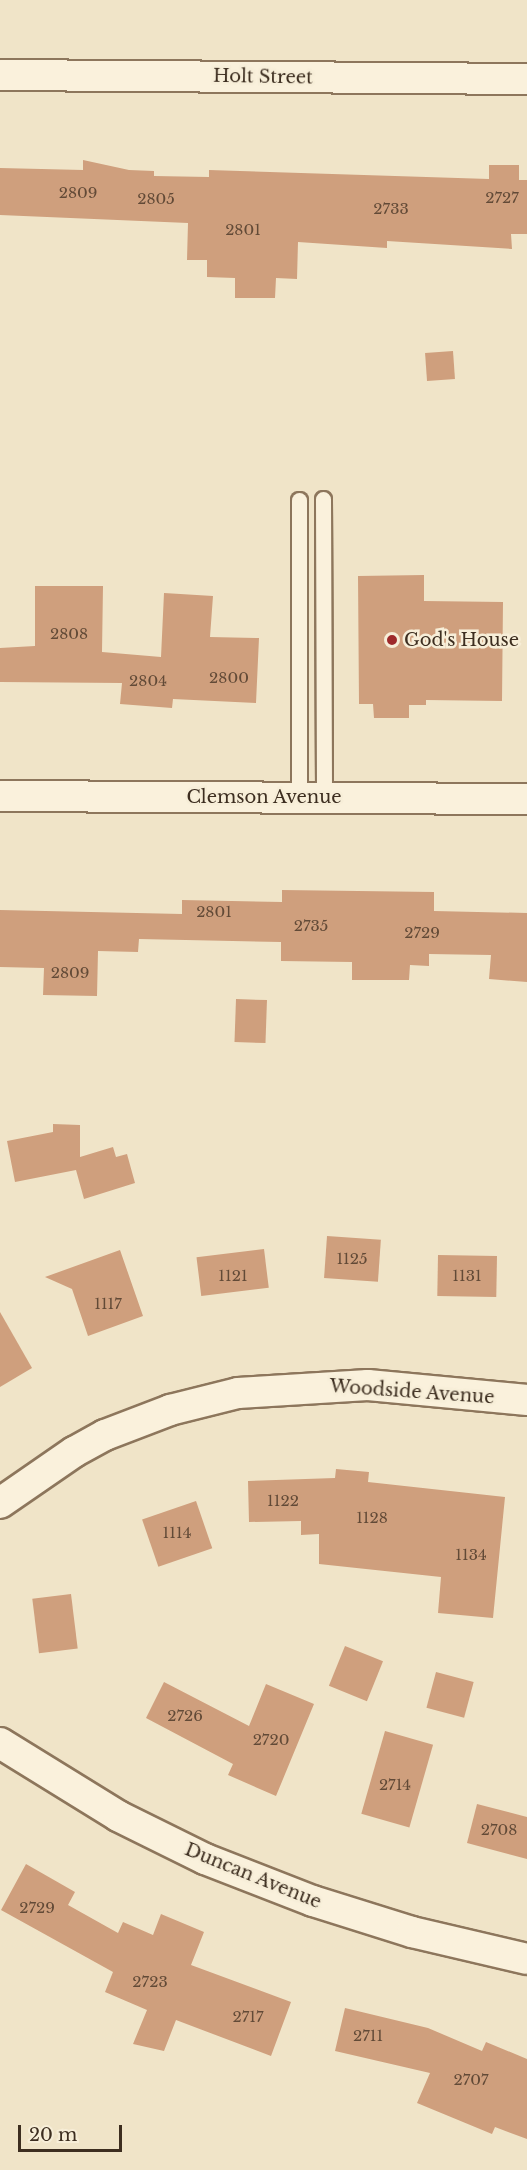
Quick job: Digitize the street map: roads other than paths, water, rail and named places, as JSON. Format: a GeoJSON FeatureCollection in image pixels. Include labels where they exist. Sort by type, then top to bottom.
{"type":"FeatureCollection","features":[{"type":"Feature","properties":{"kind":"street","name":"Holt Street"},"geometry":{"type":"LineString","coordinates":[[0,75],[527,79]]}},
{"type":"Feature","properties":{"kind":"street","name":"Clemson Avenue"},"geometry":{"type":"LineString","coordinates":[[0,796],[527,799]]}},
{"type":"Feature","properties":{"kind":"street","name":"Woodside Avenue"},"geometry":{"type":"LineString","coordinates":[[0,1503],[105,1435],[170,1410],[238,1393],[368,1385],[527,1400]]}},
{"type":"Feature","properties":{"kind":"street","name":"Duncan Avenue"},"geometry":{"type":"LineString","coordinates":[[0,1743],[118,1816],[205,1859],[313,1901],[442,1941],[527,1959]]}},
{"type":"Feature","properties":{"kind":"lane"},"geometry":{"type":"LineString","coordinates":[[311,797],[323,499]]}},
{"type":"Feature","properties":{"kind":"lane"},"geometry":{"type":"LineString","coordinates":[[299,500],[311,797]]}},
{"type":"Feature","properties":{"kind":"place","name":"God's House"},"geometry":{"type":"Point","coordinates":[392,640]}}]}
